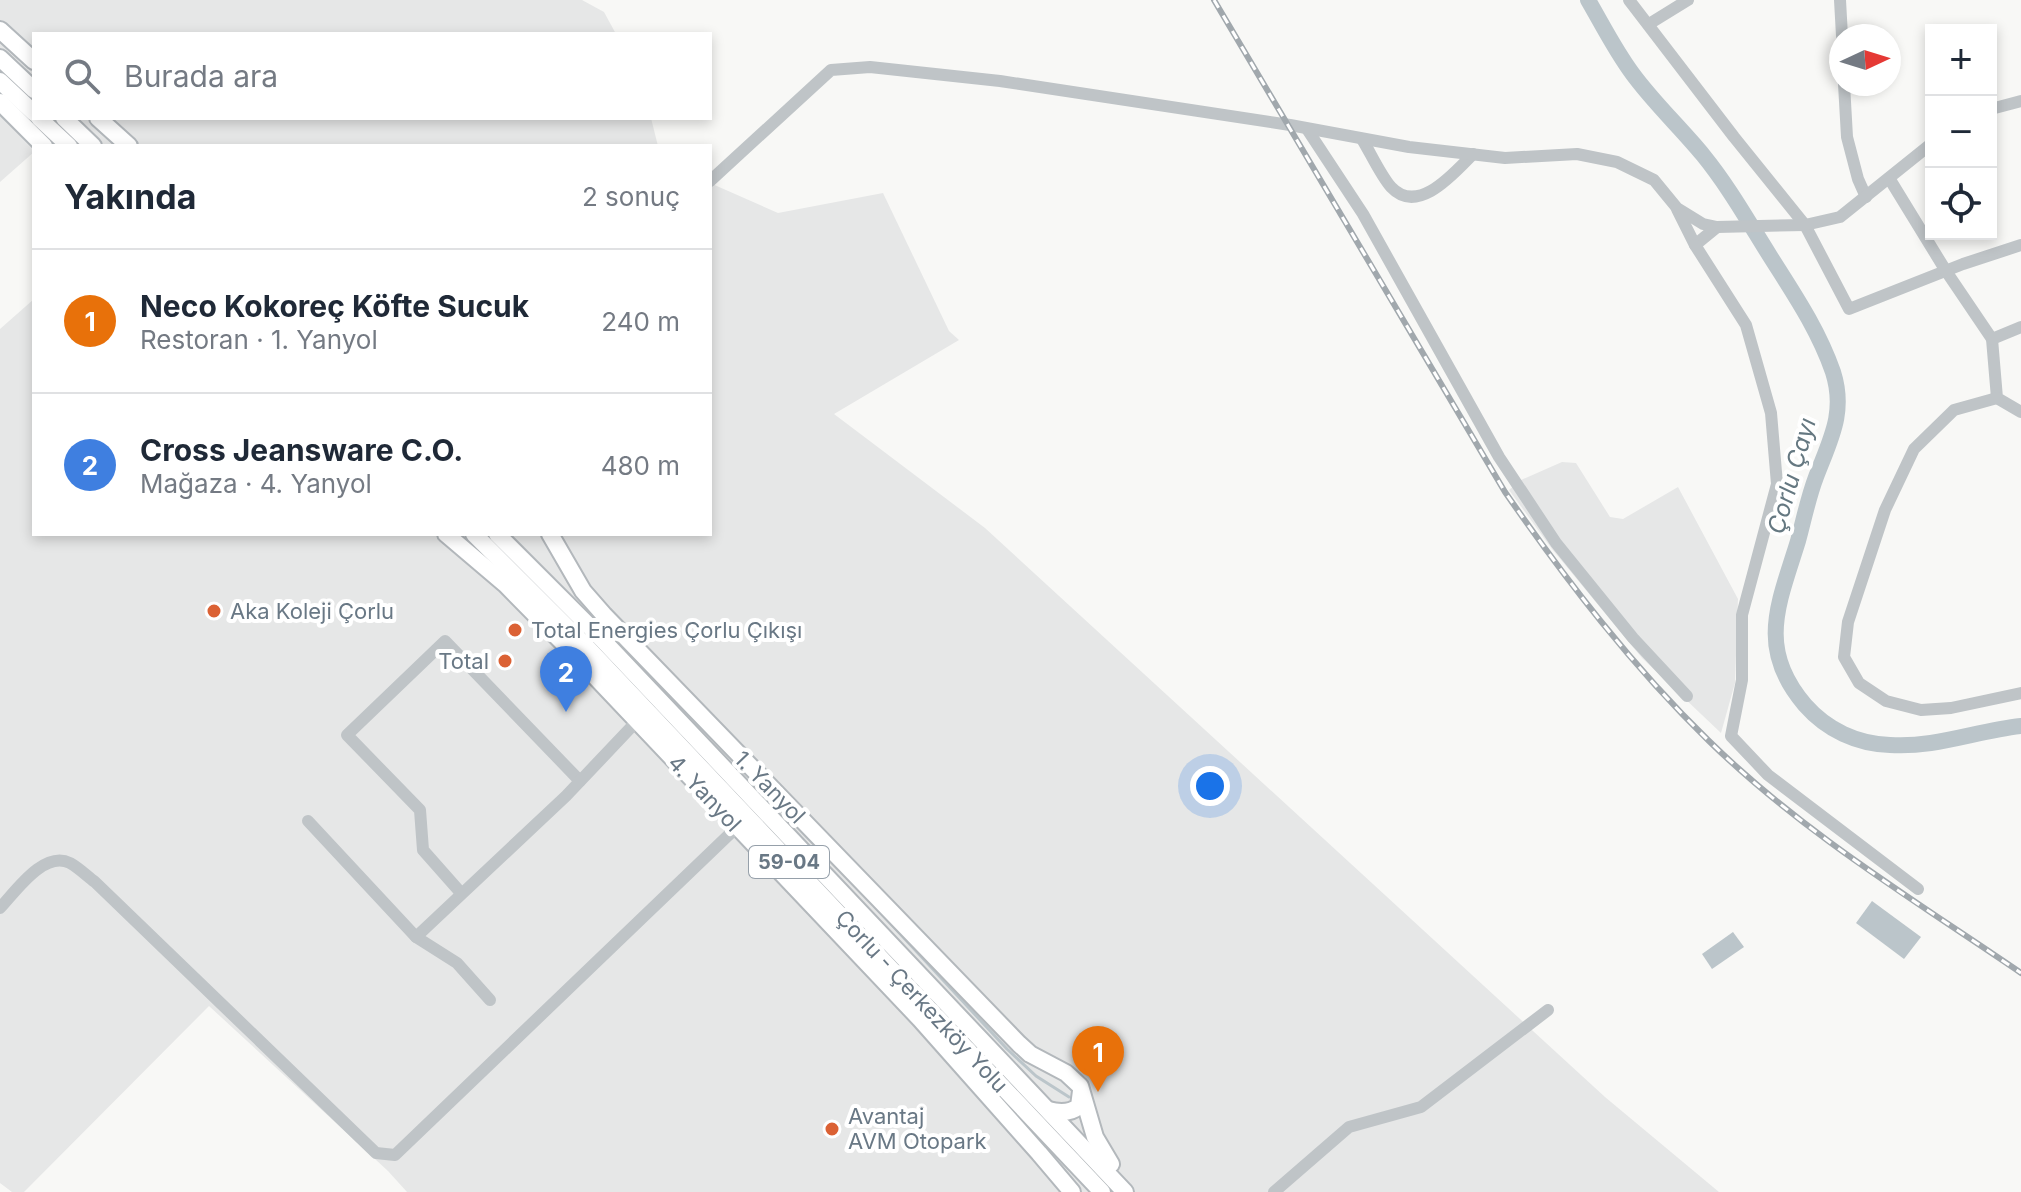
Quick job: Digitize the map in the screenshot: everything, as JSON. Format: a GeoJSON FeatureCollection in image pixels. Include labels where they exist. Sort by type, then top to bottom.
{"type":"FeatureCollection","features":[{"type":"Feature","properties":{"kind":"main road"},"geometry":{"type":"LineString","coordinates":[[0,30],[32,59]]}},
{"type":"Feature","properties":{"kind":"main road"},"geometry":{"type":"LineString","coordinates":[[0,58],[32,88]]}},
{"type":"Feature","properties":{"kind":"main road"},"geometry":{"type":"LineString","coordinates":[[0,81],[32,111]]}},
{"type":"Feature","properties":{"kind":"main road"},"geometry":{"type":"LineString","coordinates":[[0,102],[42,144]]}},
{"type":"Feature","properties":{"kind":"main road"},"geometry":{"type":"LineString","coordinates":[[41,120],[67,144]]}},
{"type":"Feature","properties":{"kind":"main road"},"geometry":{"type":"LineString","coordinates":[[66,120],[91,144]]}},
{"type":"Feature","properties":{"kind":"main road"},"geometry":{"type":"LineString","coordinates":[[100,120],[127,144]]}},
{"type":"Feature","properties":{"kind":"main road","name":"4. Yanyol"},"geometry":{"type":"LineString","coordinates":[[448,536],[506,585],[920,1019],[989,1096]]}},
{"type":"Feature","properties":{"kind":"main road"},"geometry":{"type":"LineString","coordinates":[[508,536],[521,558]]}},
{"type":"Feature","properties":{"kind":"main road","name":"1. Yanyol"},"geometry":{"type":"LineString","coordinates":[[551,536],[583,591],[604,615],[1019,1044],[1030,1054],[1066,1073],[1080,1086]]}},
{"type":"Feature","properties":{"kind":"main road"},"geometry":{"type":"LineString","coordinates":[[485,537],[487,557],[506,585]]}},
{"type":"Feature","properties":{"kind":"main road","name":"Çorlu - Çerkezköy Yolu"},"geometry":{"type":"LineString","coordinates":[[485,537],[521,558],[606,643],[1125,1192]]}},
{"type":"Feature","properties":{"kind":"main road","name":"Çorlu - Çerkezköy Yolu"},"geometry":{"type":"LineString","coordinates":[[485,537],[1102,1192]]}},
{"type":"Feature","properties":{"kind":"main road"},"geometry":{"type":"LineString","coordinates":[[940,1021],[989,1096],[1072,1192]]}},
{"type":"Feature","properties":{"kind":"main road"},"geometry":{"type":"LineString","coordinates":[[1048,1110],[1063,1113],[1079,1106],[1080,1086]]}},
{"type":"Feature","properties":{"kind":"main road"},"geometry":{"type":"LineString","coordinates":[[1080,1086],[1101,1150],[1135,1192]]}},
{"type":"Feature","properties":{"kind":"street"},"geometry":{"type":"LineString","coordinates":[[1629,0],[1805,225],[1849,309],[2021,245]]}},
{"type":"Feature","properties":{"kind":"street"},"geometry":{"type":"LineString","coordinates":[[1649,24],[1688,0]]}},
{"type":"Feature","properties":{"kind":"street"},"geometry":{"type":"LineString","coordinates":[[1840,0],[1841,24]]}},
{"type":"Feature","properties":{"kind":"street"},"geometry":{"type":"LineString","coordinates":[[712,179],[831,70],[870,67],[1000,81],[1290,125],[1409,147],[1505,158],[1577,154],[1617,162],[1654,180],[1677,208],[1695,245],[1746,325],[1771,413],[1777,484],[1742,615],[1742,680],[1731,736],[1768,775],[1918,889]]}},
{"type":"Feature","properties":{"kind":"street"},"geometry":{"type":"LineString","coordinates":[[1845,96],[1847,137],[1866,197]]}},
{"type":"Feature","properties":{"kind":"street"},"geometry":{"type":"LineString","coordinates":[[1997,107],[2021,101]]}},
{"type":"Feature","properties":{"kind":"street"},"geometry":{"type":"LineString","coordinates":[[1307,129],[1363,214],[1499,457],[1556,543],[1633,638],[1687,696]]}},
{"type":"Feature","properties":{"kind":"street"},"geometry":{"type":"LineString","coordinates":[[1362,139],[1392,188],[1407,196],[1427,194],[1473,154]]}},
{"type":"Feature","properties":{"kind":"street"},"geometry":{"type":"LineString","coordinates":[[1677,208],[1703,224],[1717,227],[1805,225],[1840,217],[1925,149]]}},
{"type":"Feature","properties":{"kind":"street"},"geometry":{"type":"LineString","coordinates":[[1889,178],[1992,339],[1997,398]]}},
{"type":"Feature","properties":{"kind":"street"},"geometry":{"type":"LineString","coordinates":[[1695,245],[1717,227]]}},
{"type":"Feature","properties":{"kind":"street"},"geometry":{"type":"LineString","coordinates":[[1992,339],[2021,327]]}},
{"type":"Feature","properties":{"kind":"street"},"geometry":{"type":"LineString","coordinates":[[2021,412],[1997,398],[1954,410],[1914,449],[1880,524],[1848,622],[1844,657],[1859,683],[1886,701],[1921,710],[1951,708],[2021,693]]}},
{"type":"Feature","properties":{"kind":"street"},"geometry":{"type":"LineString","coordinates":[[461,893],[423,850],[420,810],[347,735],[445,641],[580,781]]}},
{"type":"Feature","properties":{"kind":"street"},"geometry":{"type":"LineString","coordinates":[[416,937],[580,781],[637,721]]}},
{"type":"Feature","properties":{"kind":"street"},"geometry":{"type":"LineString","coordinates":[[308,821],[416,937],[457,963],[490,1000]]}},
{"type":"Feature","properties":{"kind":"street"},"geometry":{"type":"LineString","coordinates":[[0,908],[43,864],[58,860],[69,863],[95,882],[376,1153],[395,1155],[737,827]]}},
{"type":"Feature","properties":{"kind":"street"},"geometry":{"type":"LineString","coordinates":[[1274,1192],[1349,1127],[1421,1107],[1548,1010]]}},
{"type":"Feature","properties":{"kind":"shaded area"},"geometry":{"type":"Polygon","coordinates":[[[0,0],[582,0],[604,12],[615,32],[32,32],[32,120],[652,120],[658,144],[32,144],[32,154],[0,182],[0,0]]]}},
{"type":"Feature","properties":{"kind":"shaded area"},"geometry":{"type":"Polygon","coordinates":[[[712,184],[778,213],[883,193],[949,331],[959,340],[834,414],[985,528],[1605,1097],[1719,1192],[407,1192],[209,1006],[24,1192],[12,1192],[0,1183],[0,329],[32,301],[32,536],[712,536],[712,184]]]}},
{"type":"Feature","properties":{"kind":"shaded area"},"geometry":{"type":"Polygon","coordinates":[[[1562,462],[1576,463],[1610,517],[1623,519],[1678,487],[1738,599],[1735,683],[1721,733],[1642,658],[1552,549],[1509,490],[1521,480],[1562,462]]]}},
{"type":"Feature","properties":{"kind":"shaded area"},"geometry":{"type":"Polygon","coordinates":[[[1872,901],[1921,937],[1904,959],[1856,923],[1872,901]]]}},
{"type":"Feature","properties":{"kind":"shaded area"},"geometry":{"type":"Polygon","coordinates":[[[1733,932],[1744,947],[1712,969],[1702,954],[1733,932]]]}},
{"type":"Feature","properties":{"kind":"waterway","name":"Çorlu Çayı"},"geometry":{"type":"LineString","coordinates":[[1588,0],[1632,73],[1703,155],[1730,192],[1805,312],[1833,372],[1838,400],[1835,426],[1811,493],[1784,585],[1776,625],[1776,644],[1790,684],[1805,705],[1823,722],[1843,734],[1866,742],[1923,744],[2021,726]]}},
{"type":"Feature","properties":{"kind":"waterway"},"geometry":{"type":"LineString","coordinates":[[551,551],[569,583]]}},
{"type":"Feature","properties":{"kind":"waterway"},"geometry":{"type":"LineString","coordinates":[[879,911],[1007,1049],[1036,1076],[1069,1097]]}},
{"type":"Feature","properties":{"kind":"railway"},"geometry":{"type":"LineString","coordinates":[[1214,0],[1505,492],[1576,590],[1627,652],[1709,741],[1782,805],[1860,864],[2021,973]]}},
{"type":"Feature","properties":{"kind":"place","name":"Aka Koleji Çorlu"},"geometry":{"type":"Point","coordinates":[214,611]}},
{"type":"Feature","properties":{"kind":"place","name":"Total Energies Çorlu Çıkışı"},"geometry":{"type":"Point","coordinates":[515,630]}},
{"type":"Feature","properties":{"kind":"place","name":"Total"},"geometry":{"type":"Point","coordinates":[505,661]}},
{"type":"Feature","properties":{"kind":"place","name":"Cross Jeansware C.O."},"geometry":{"type":"Point","coordinates":[566,712]}},
{"type":"Feature","properties":{"kind":"place","name":"Neco Kokoreç Köfte Sucuk"},"geometry":{"type":"Point","coordinates":[1098,1092]}},
{"type":"Feature","properties":{"kind":"place","name":"Avantaj AVM Otopark"},"geometry":{"type":"Point","coordinates":[832,1129]}}]}
